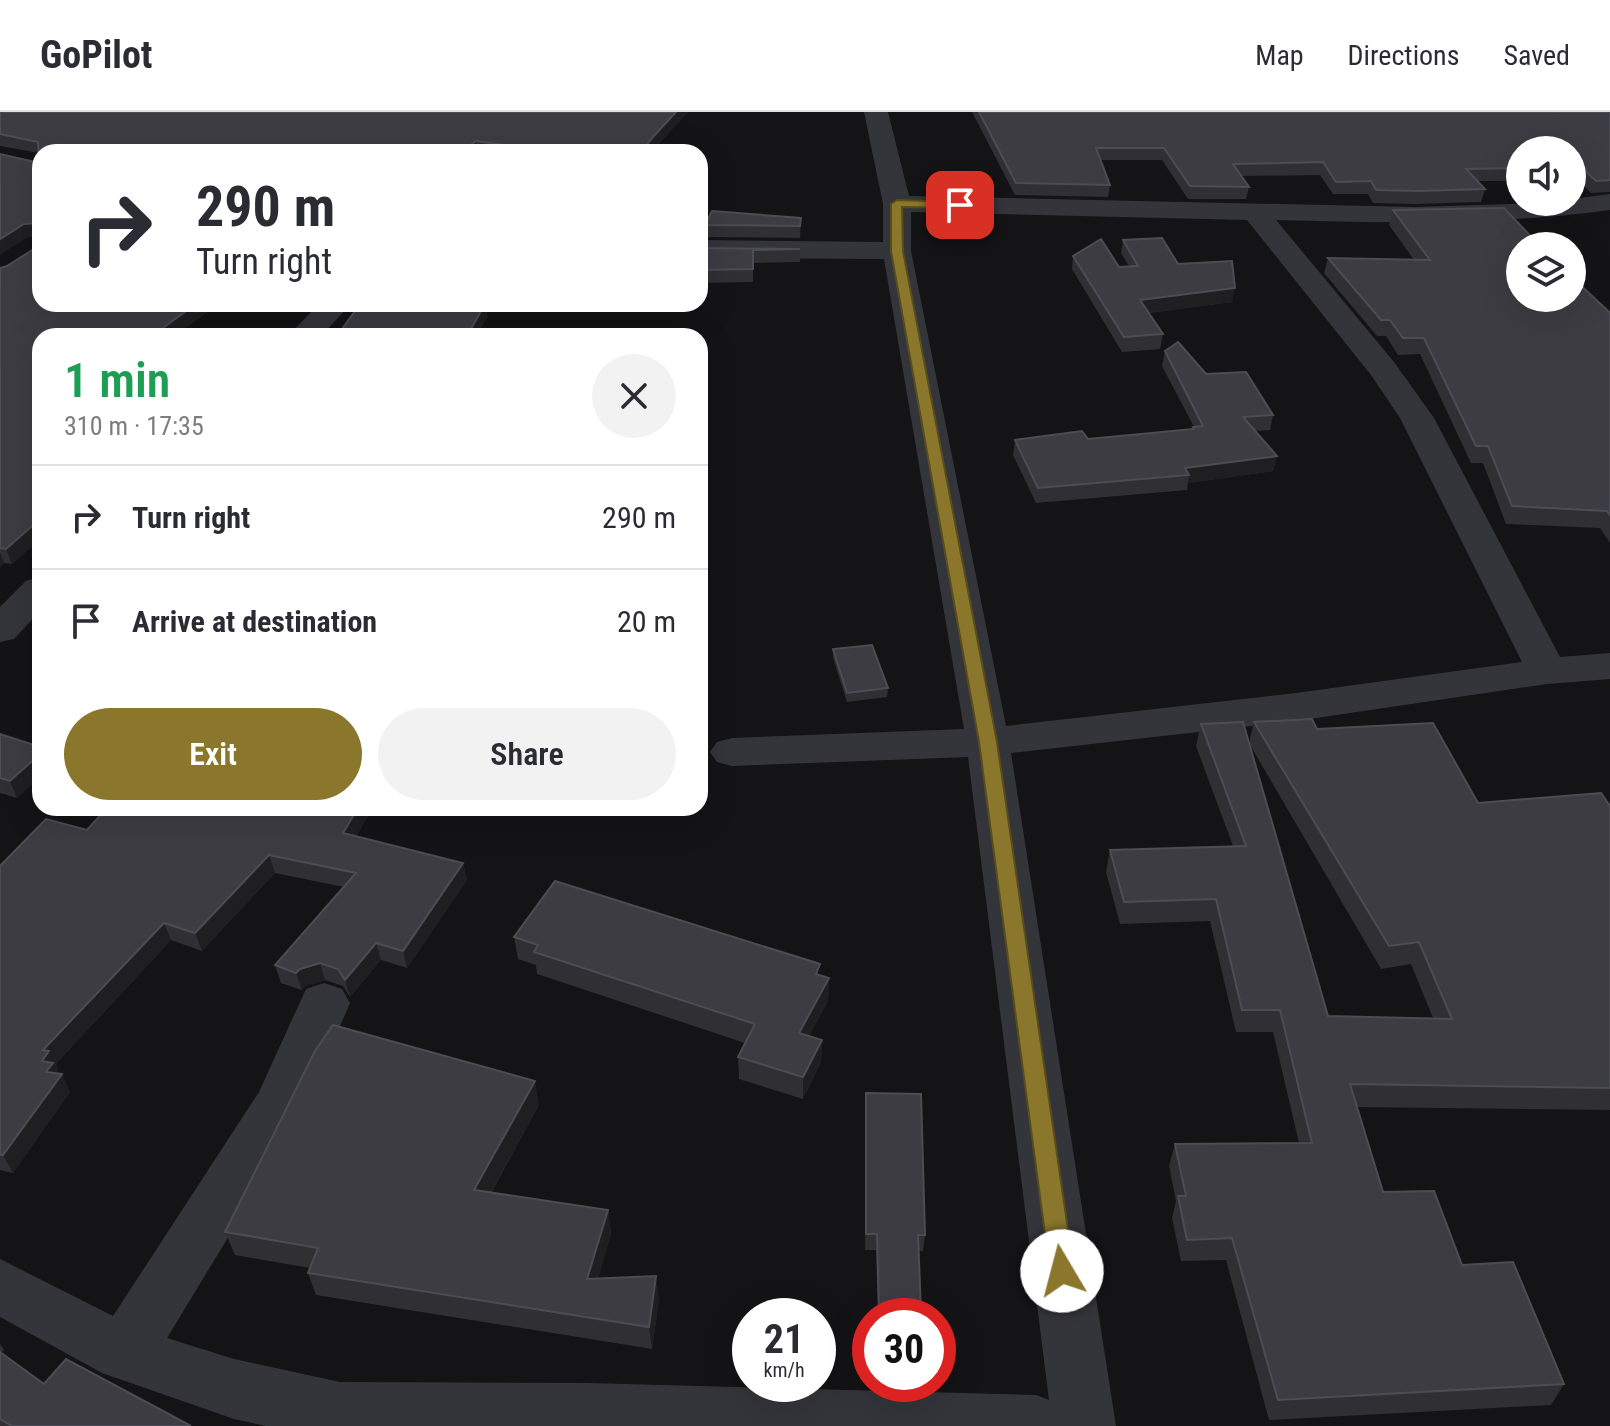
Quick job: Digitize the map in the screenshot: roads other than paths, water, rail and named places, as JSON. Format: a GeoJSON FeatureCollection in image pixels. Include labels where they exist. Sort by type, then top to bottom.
{"type":"FeatureCollection","features":[{"type":"Feature","properties":{"kind":"street"},"geometry":{"type":"LineString","coordinates":[[876,112],[897,204],[897,251],[988,742],[1084,1426]]}},
{"type":"Feature","properties":{"kind":"street"},"geometry":{"type":"LineString","coordinates":[[897,204],[1415,215],[1537,212],[1610,202]]}},
{"type":"Feature","properties":{"kind":"street"},"geometry":{"type":"LineString","coordinates":[[1254,211],[1383,369],[1417,418],[1547,671]]}},
{"type":"Feature","properties":{"kind":"street"},"geometry":{"type":"LineString","coordinates":[[708,249],[897,251]]}},
{"type":"Feature","properties":{"kind":"street"},"geometry":{"type":"LineString","coordinates":[[311,328],[328,312]]}},
{"type":"Feature","properties":{"kind":"street"},"geometry":{"type":"LineString","coordinates":[[0,630],[32,597]]}},
{"type":"Feature","properties":{"kind":"street"},"geometry":{"type":"LineString","coordinates":[[732,752],[988,742],[1296,707],[1547,671],[1610,666]]}},
{"type":"Feature","properties":{"kind":"street"},"geometry":{"type":"LineString","coordinates":[[124,1353],[281,1103],[324,1003]]}},
{"type":"Feature","properties":{"kind":"street"},"geometry":{"type":"LineString","coordinates":[[0,1286],[124,1353],[234,1389],[340,1412],[587,1414],[1036,1426]]}}]}
